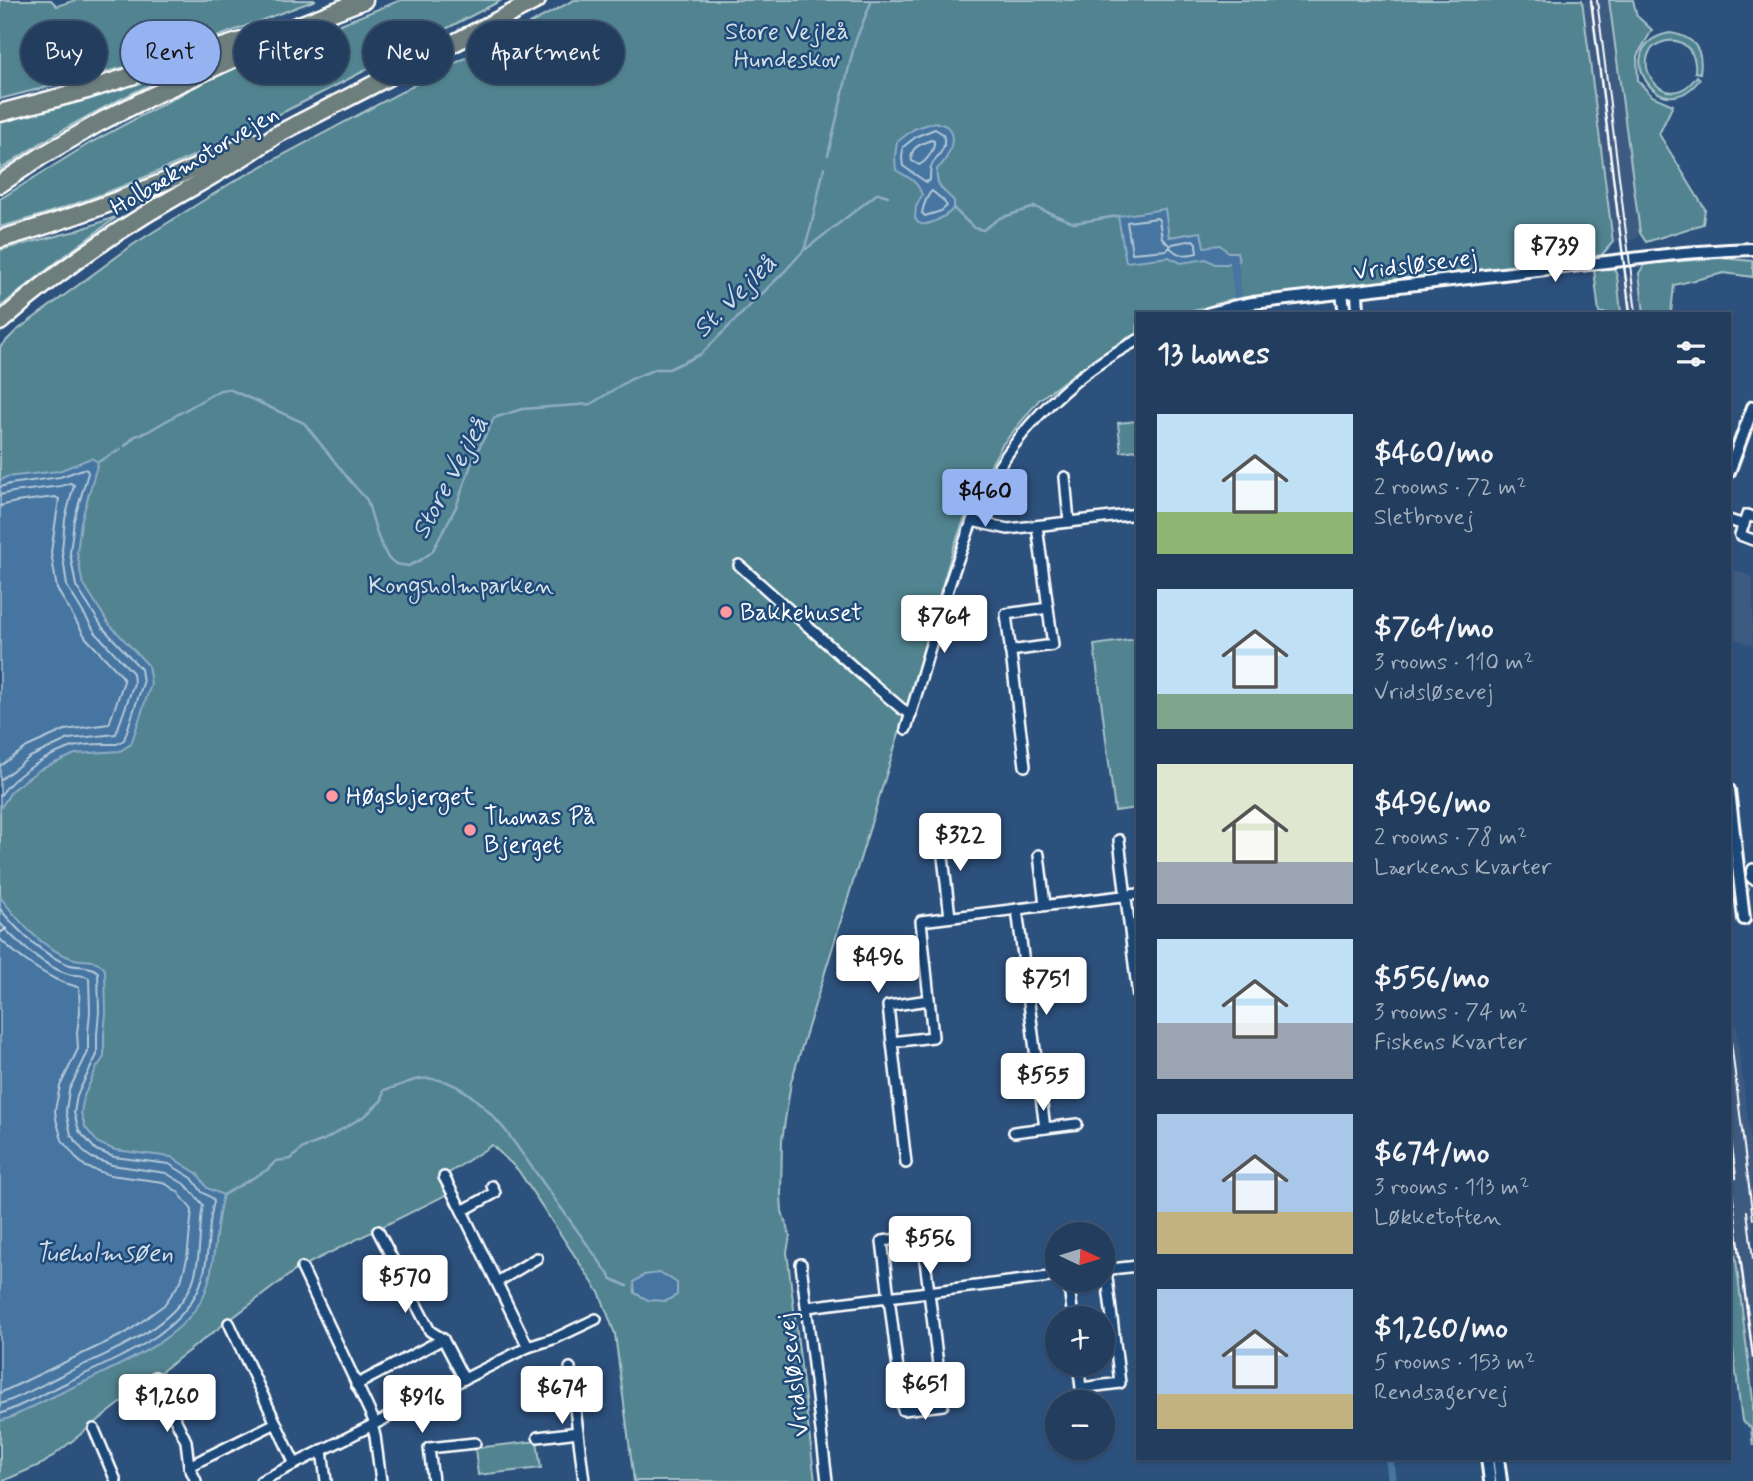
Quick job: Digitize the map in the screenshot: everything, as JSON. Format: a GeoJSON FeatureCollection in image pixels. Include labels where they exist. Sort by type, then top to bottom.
{"type":"FeatureCollection","features":[{"type":"Feature","properties":{"kind":"highway"},"geometry":{"type":"LineString","coordinates":[[310,21],[364,0]]}},
{"type":"Feature","properties":{"kind":"highway","name":"Holbækmotorvejen"},"geometry":{"type":"LineString","coordinates":[[0,322],[97,246],[244,158],[276,135],[537,0]]}},
{"type":"Feature","properties":{"kind":"highway"},"geometry":{"type":"LineString","coordinates":[[0,113],[87,90],[234,43]]}},
{"type":"Feature","properties":{"kind":"highway"},"geometry":{"type":"LineString","coordinates":[[0,184],[102,121],[234,58]]}},
{"type":"Feature","properties":{"kind":"highway"},"geometry":{"type":"LineString","coordinates":[[0,239],[101,207],[241,147],[276,135]]}},
{"type":"Feature","properties":{"kind":"street","name":"Vridsløsevej"},"geometry":{"type":"LineString","coordinates":[[1212,312],[1253,303],[1684,253],[1753,250]]}},
{"type":"Feature","properties":{"kind":"street"},"geometry":{"type":"LineString","coordinates":[[1357,292],[1358,312]]}},
{"type":"Feature","properties":{"kind":"street"},"geometry":{"type":"LineString","coordinates":[[1342,294],[1345,312]]}},
{"type":"Feature","properties":{"kind":"street"},"geometry":{"type":"LineString","coordinates":[[906,729],[953,573],[993,475],[1050,403],[1116,351],[1136,342]]}},
{"type":"Feature","properties":{"kind":"street"},"geometry":{"type":"LineString","coordinates":[[1731,467],[1752,410]]}},
{"type":"Feature","properties":{"kind":"street"},"geometry":{"type":"LineString","coordinates":[[1065,477],[1069,522]]}},
{"type":"Feature","properties":{"kind":"street"},"geometry":{"type":"LineString","coordinates":[[972,521],[1008,529],[1136,514]]}},
{"type":"Feature","properties":{"kind":"street"},"geometry":{"type":"LineString","coordinates":[[1753,517],[1747,515],[1740,535],[1753,540]]}},
{"type":"Feature","properties":{"kind":"street"},"geometry":{"type":"LineString","coordinates":[[1731,521],[1744,525]]}},
{"type":"Feature","properties":{"kind":"street"},"geometry":{"type":"LineString","coordinates":[[1010,651],[1053,645],[1037,526]]}},
{"type":"Feature","properties":{"kind":"street"},"geometry":{"type":"LineString","coordinates":[[740,565],[862,675],[911,714]]}},
{"type":"Feature","properties":{"kind":"street"},"geometry":{"type":"LineString","coordinates":[[1025,765],[1006,614],[1048,608]]}},
{"type":"Feature","properties":{"kind":"street"},"geometry":{"type":"LineString","coordinates":[[1731,804],[1747,915]]}},
{"type":"Feature","properties":{"kind":"street"},"geometry":{"type":"LineString","coordinates":[[940,831],[950,917]]}},
{"type":"Feature","properties":{"kind":"street"},"geometry":{"type":"LineString","coordinates":[[1119,840],[1136,981]]}},
{"type":"Feature","properties":{"kind":"street"},"geometry":{"type":"LineString","coordinates":[[1039,855],[1045,905]]}},
{"type":"Feature","properties":{"kind":"street"},"geometry":{"type":"LineString","coordinates":[[1753,869],[1753,879]]}},
{"type":"Feature","properties":{"kind":"street"},"geometry":{"type":"LineString","coordinates":[[892,1042],[933,1037],[920,921],[1136,894]]}},
{"type":"Feature","properties":{"kind":"street"},"geometry":{"type":"LineString","coordinates":[[1017,909],[1045,1128]]}},
{"type":"Feature","properties":{"kind":"street"},"geometry":{"type":"LineString","coordinates":[[906,1163],[888,1006],[929,1000]]}},
{"type":"Feature","properties":{"kind":"street"},"geometry":{"type":"LineString","coordinates":[[1014,1132],[1077,1124]]}},
{"type":"Feature","properties":{"kind":"street"},"geometry":{"type":"LineString","coordinates":[[444,1177],[528,1348]]}},
{"type":"Feature","properties":{"kind":"street"},"geometry":{"type":"LineString","coordinates":[[462,1210],[495,1193],[492,1186]]}},
{"type":"Feature","properties":{"kind":"street"},"geometry":{"type":"LineString","coordinates":[[378,1231],[430,1331],[443,1339],[464,1379]]}},
{"type":"Feature","properties":{"kind":"street"},"geometry":{"type":"LineString","coordinates":[[922,1236],[943,1405],[903,1410],[889,1296],[883,1241],[922,1236]]}},
{"type":"Feature","properties":{"kind":"street"},"geometry":{"type":"LineString","coordinates":[[497,1282],[537,1258]]}},
{"type":"Feature","properties":{"kind":"street","name":"Vridsløsevej"},"geometry":{"type":"LineString","coordinates":[[802,1264],[827,1481]]}},
{"type":"Feature","properties":{"kind":"street"},"geometry":{"type":"LineString","coordinates":[[1115,1269],[1136,1266]]}},
{"type":"Feature","properties":{"kind":"street"},"geometry":{"type":"LineString","coordinates":[[302,1268],[374,1424],[381,1481]]}},
{"type":"Feature","properties":{"kind":"street"},"geometry":{"type":"LineString","coordinates":[[807,1307],[1045,1277]]}},
{"type":"Feature","properties":{"kind":"street"},"geometry":{"type":"LineString","coordinates":[[261,1481],[528,1348],[596,1319]]}},
{"type":"Feature","properties":{"kind":"street"},"geometry":{"type":"LineString","coordinates":[[229,1323],[295,1464]]}},
{"type":"Feature","properties":{"kind":"street"},"geometry":{"type":"LineString","coordinates":[[356,1385],[443,1339]]}},
{"type":"Feature","properties":{"kind":"street"},"geometry":{"type":"LineString","coordinates":[[1080,1376],[1081,1388],[1120,1383],[1115,1348]]}},
{"type":"Feature","properties":{"kind":"street"},"geometry":{"type":"LineString","coordinates":[[570,1368],[584,1481]]}},
{"type":"Feature","properties":{"kind":"street"},"geometry":{"type":"LineString","coordinates":[[155,1377],[186,1441],[189,1466],[196,1481]]}},
{"type":"Feature","properties":{"kind":"street"},"geometry":{"type":"LineString","coordinates":[[189,1466],[276,1423]]}},
{"type":"Feature","properties":{"kind":"street"},"geometry":{"type":"LineString","coordinates":[[94,1429],[116,1481]]}},
{"type":"Feature","properties":{"kind":"street"},"geometry":{"type":"LineString","coordinates":[[538,1437],[578,1432]]}},
{"type":"Feature","properties":{"kind":"street"},"geometry":{"type":"LineString","coordinates":[[433,1481],[429,1448],[475,1443]]}},
{"type":"Feature","properties":{"kind":"street"},"geometry":{"type":"LineString","coordinates":[[322,1450],[326,1481]]}},
{"type":"Feature","properties":{"kind":"street"},"geometry":{"type":"LineString","coordinates":[[1487,1460],[1490,1481]]}},
{"type":"Feature","properties":{"kind":"street"},"geometry":{"type":"LineString","coordinates":[[1498,1460],[1501,1481]]}},
{"type":"Feature","properties":{"kind":"shaded area"},"geometry":{"type":"Polygon","coordinates":[[[1582,0],[1609,0],[1640,233],[1635,239],[1613,242],[1582,0]]]}},
{"type":"Feature","properties":{"kind":"shaded area"},"geometry":{"type":"Polygon","coordinates":[[[1639,273],[1644,312],[1621,312],[1617,276],[1639,273]]]}},
{"type":"Feature","properties":{"kind":"shaded area"},"geometry":{"type":"Polygon","coordinates":[[[1731,569],[1753,577],[1753,645],[1731,638],[1731,569]]]}},
{"type":"Feature","properties":{"kind":"shaded area"},"geometry":{"type":"Polygon","coordinates":[[[1731,988],[1753,1158],[1753,1400],[1731,1218],[1731,988]]]}},
{"type":"Feature","properties":{"kind":"green space"},"geometry":{"type":"Polygon","coordinates":[[[0,0],[51,0],[57,6],[76,0],[316,0],[260,21],[234,21],[234,30],[220,36],[220,21],[121,21],[121,68],[107,72],[107,21],[21,21],[21,84],[59,84],[0,99],[0,0]]]}},
{"type":"Feature","properties":{"kind":"green space"},"geometry":{"type":"Polygon","coordinates":[[[401,0],[502,0],[453,25],[453,21],[363,21],[363,71],[349,78],[348,21],[401,0]]]}},
{"type":"Feature","properties":{"kind":"green space","name":"Kongsholmparken"},"geometry":{"type":"Polygon","coordinates":[[[574,0],[1582,0],[1613,242],[1600,257],[1232,299],[1190,312],[1136,312],[1136,334],[1076,372],[1039,400],[1002,445],[972,499],[953,549],[791,1082],[782,1140],[781,1195],[782,1211],[790,1236],[787,1252],[815,1481],[634,1481],[615,1334],[600,1294],[518,1170],[492,1145],[449,1173],[450,1193],[297,1269],[44,1463],[0,1481],[0,347],[16,331],[134,244],[236,180],[416,84],[453,84],[453,64],[467,57],[467,84],[624,84],[624,21],[535,21],[574,0]]]}},
{"type":"Feature","properties":{"kind":"green space"},"geometry":{"type":"Polygon","coordinates":[[[1609,0],[1633,0],[1637,16],[1652,30],[1637,56],[1638,81],[1652,96],[1673,105],[1659,134],[1705,209],[1703,224],[1646,242],[1640,233],[1609,0]]]}},
{"type":"Feature","properties":{"kind":"green space"},"geometry":{"type":"Polygon","coordinates":[[[1670,33],[1691,41],[1699,51],[1701,65],[1700,73],[1695,72],[1692,54],[1680,42],[1667,41],[1654,47],[1647,57],[1647,68],[1652,80],[1660,88],[1672,92],[1684,88],[1697,76],[1700,79],[1684,93],[1669,96],[1656,91],[1646,80],[1641,67],[1642,52],[1651,40],[1670,33]]]}},
{"type":"Feature","properties":{"kind":"green space"},"geometry":{"type":"Polygon","coordinates":[[[234,66],[234,84],[338,84],[127,185],[0,227],[0,199],[90,143],[200,84],[220,84],[220,73],[234,66]]]}},
{"type":"Feature","properties":{"kind":"green space"},"geometry":{"type":"Polygon","coordinates":[[[124,84],[150,84],[48,139],[0,170],[0,120],[124,84]]]}},
{"type":"Feature","properties":{"kind":"green space"},"geometry":{"type":"Polygon","coordinates":[[[118,216],[0,307],[0,250],[76,231],[118,216]]]}},
{"type":"Feature","properties":{"kind":"green space"},"geometry":{"type":"Polygon","coordinates":[[[1720,258],[1753,261],[1753,277],[1724,273],[1674,285],[1671,312],[1644,312],[1639,273],[1645,264],[1720,258]]]}},
{"type":"Feature","properties":{"kind":"green space"},"geometry":{"type":"Polygon","coordinates":[[[1614,268],[1621,312],[1599,312],[1594,270],[1614,268]]]}},
{"type":"Feature","properties":{"kind":"green space"},"geometry":{"type":"Polygon","coordinates":[[[1136,421],[1136,450],[1121,452],[1118,423],[1136,421]]]}},
{"type":"Feature","properties":{"kind":"green space"},"geometry":{"type":"Polygon","coordinates":[[[1136,639],[1136,808],[1115,811],[1094,645],[1136,639]]]}},
{"type":"Feature","properties":{"kind":"green space"},"geometry":{"type":"Polygon","coordinates":[[[1731,1218],[1753,1400],[1753,1446],[1751,1428],[1742,1421],[1731,1333],[1731,1218]]]}},
{"type":"Feature","properties":{"kind":"green space"},"geometry":{"type":"Polygon","coordinates":[[[537,1441],[541,1468],[478,1475],[475,1448],[537,1441]]]}},
{"type":"Feature","properties":{"kind":"water"},"geometry":{"type":"Polygon","coordinates":[[[935,122],[948,127],[952,136],[949,152],[937,169],[937,180],[954,201],[954,208],[937,220],[923,224],[918,223],[915,218],[916,207],[922,195],[920,190],[912,180],[896,170],[895,157],[897,142],[914,129],[935,122]]]}},
{"type":"Feature","properties":{"kind":"water"},"geometry":{"type":"Polygon","coordinates":[[[1165,209],[1169,237],[1201,232],[1204,247],[1220,245],[1228,252],[1237,252],[1239,261],[1215,264],[1206,259],[1181,263],[1169,257],[1126,262],[1118,216],[1165,209]]]}},
{"type":"Feature","properties":{"kind":"water"},"geometry":{"type":"Polygon","coordinates":[[[91,458],[98,462],[81,522],[77,552],[82,581],[108,623],[148,665],[151,684],[131,744],[120,751],[75,754],[39,770],[12,790],[0,809],[0,481],[6,477],[59,471],[91,458]]]}},
{"type":"Feature","properties":{"kind":"water","name":"Tueholmsøen"},"geometry":{"type":"Polygon","coordinates":[[[0,897],[23,924],[50,948],[71,958],[94,961],[105,970],[104,1057],[84,1096],[81,1113],[85,1127],[98,1143],[115,1150],[171,1157],[198,1174],[207,1188],[223,1195],[210,1278],[198,1306],[186,1321],[137,1356],[0,1421],[0,897]]]}},
{"type":"Feature","properties":{"kind":"water"},"geometry":{"type":"Polygon","coordinates":[[[659,1273],[677,1283],[677,1295],[666,1301],[648,1300],[635,1293],[634,1282],[644,1275],[659,1273]]]}},
{"type":"Feature","properties":{"kind":"waterway","name":"Store Vejleå"},"geometry":{"type":"LineString","coordinates":[[828,155],[855,42],[872,0]]}},
{"type":"Feature","properties":{"kind":"waterway","name":"Store Vejleå"},"geometry":{"type":"LineString","coordinates":[[125,446],[135,436],[147,432],[220,390],[229,389],[304,423],[367,500],[378,537],[388,558],[396,564],[408,566],[432,552],[456,507],[472,462],[494,418],[522,409],[591,404],[631,379],[656,369],[669,369],[701,354],[804,250],[824,168]]}},
{"type":"Feature","properties":{"kind":"waterway"},"geometry":{"type":"LineString","coordinates":[[806,249],[878,193],[888,196]]}},
{"type":"Feature","properties":{"kind":"waterway"},"geometry":{"type":"LineString","coordinates":[[953,208],[974,228],[983,230],[1000,218],[1035,207],[1074,223],[1118,216]]}},
{"type":"Feature","properties":{"kind":"waterway"},"geometry":{"type":"LineString","coordinates":[[1234,262],[1240,312]]}},
{"type":"Feature","properties":{"kind":"waterway","name":"Store Vejleå"},"geometry":{"type":"LineString","coordinates":[[98,462],[121,449]]}},
{"type":"Feature","properties":{"kind":"waterway"},"geometry":{"type":"LineString","coordinates":[[223,1195],[267,1170],[276,1161],[291,1159],[303,1148],[324,1140],[366,1115],[382,1100],[384,1090],[415,1080],[442,1081],[466,1092],[497,1121],[612,1279],[627,1286]]}},
{"type":"Feature","properties":{"kind":"waterway"},"geometry":{"type":"LineString","coordinates":[[1389,1460],[1392,1481]]}},
{"type":"Feature","properties":{"kind":"ferry route"},"geometry":{"type":"LineString","coordinates":[[0,933],[10,926]]}},
{"type":"Feature","properties":{"kind":"tram line"},"geometry":{"type":"LineString","coordinates":[[1597,0],[1636,312]]}},
{"type":"Feature","properties":{"kind":"tram line"},"geometry":{"type":"LineString","coordinates":[[1731,1041],[1753,1219]]}},
{"type":"Feature","properties":{"kind":"tram line"},"geometry":{"type":"LineString","coordinates":[[1747,1211],[1753,1259]]}},
{"type":"Feature","properties":{"kind":"railway"},"geometry":{"type":"LineString","coordinates":[[1591,0],[1630,312]]}},
{"type":"Feature","properties":{"kind":"railway"},"geometry":{"type":"LineString","coordinates":[[1731,1142],[1736,1178]]}},
{"type":"Feature","properties":{"kind":"railway"},"geometry":{"type":"LineString","coordinates":[[1731,1185],[1753,1357]]}},
{"type":"Feature","properties":{"kind":"place","name":"Bakkehuset"},"geometry":{"type":"Point","coordinates":[726,612]}},
{"type":"Feature","properties":{"kind":"place","name":"Høgsbjerget"},"geometry":{"type":"Point","coordinates":[332,796]}},
{"type":"Feature","properties":{"kind":"place","name":"Thomas På Bjerget"},"geometry":{"type":"Point","coordinates":[470,830]}},
{"type":"Feature","properties":{"kind":"park label","name":"Store Vejleå Hundeskov"},"geometry":{"type":"Point","coordinates":[787,45]}},
{"type":"Feature","properties":{"kind":"water label","name":"St. Vejleå"},"geometry":{"type":"Point","coordinates":[734,295]}}]}
